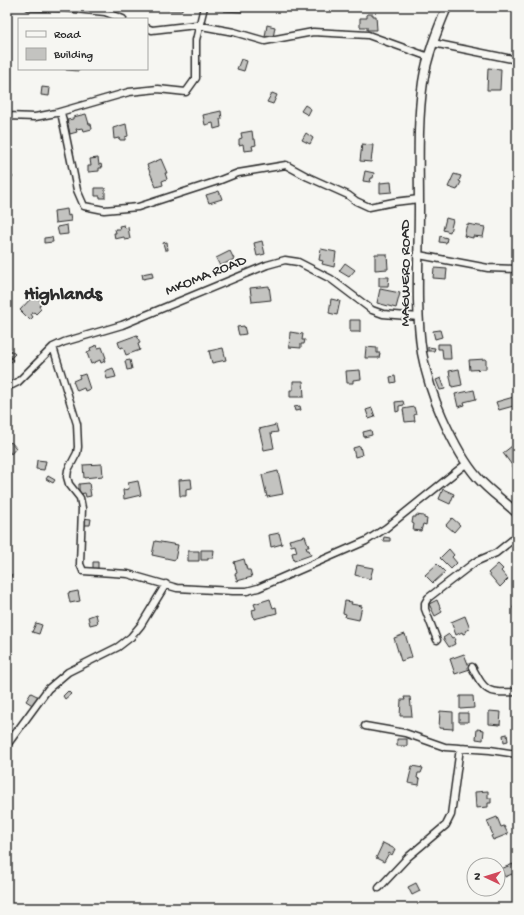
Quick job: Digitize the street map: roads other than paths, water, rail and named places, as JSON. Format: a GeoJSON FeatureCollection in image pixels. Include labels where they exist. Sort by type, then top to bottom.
{"type":"FeatureCollection","features":[{"type":"Feature","properties":{"kind":"street"},"geometry":{"type":"LineString","coordinates":[[29,7],[64,7],[105,12],[120,18]]}},
{"type":"Feature","properties":{"kind":"street"},"geometry":{"type":"LineString","coordinates":[[7,116],[35,117],[61,112],[129,92],[158,89],[186,92],[196,78],[196,40],[204,7]]}},
{"type":"Feature","properties":{"kind":"street","name":"MAGWERO ROAD"},"geometry":{"type":"LineString","coordinates":[[447,7],[429,57],[423,81],[419,114],[419,317],[422,355],[441,415],[466,463],[479,480],[517,513]]}},
{"type":"Feature","properties":{"kind":"street"},"geometry":{"type":"LineString","coordinates":[[148,28],[152,30],[196,25],[234,32],[265,41],[313,32],[368,35],[429,57]]}},
{"type":"Feature","properties":{"kind":"street"},"geometry":{"type":"LineString","coordinates":[[433,43],[517,60]]}},
{"type":"Feature","properties":{"kind":"street"},"geometry":{"type":"LineString","coordinates":[[61,112],[77,190],[84,206],[104,210],[138,207],[238,173],[286,165],[308,177],[348,195],[356,201],[369,207],[419,199]]}},
{"type":"Feature","properties":{"kind":"street"},"geometry":{"type":"LineString","coordinates":[[419,255],[488,268],[517,269]]}},
{"type":"Feature","properties":{"kind":"street","name":"MKOMA ROAD"},"geometry":{"type":"LineString","coordinates":[[7,385],[18,382],[53,347],[64,342],[122,325],[267,265],[285,260],[298,262],[331,279],[360,302],[383,314],[419,317]]}},
{"type":"Feature","properties":{"kind":"street"},"geometry":{"type":"LineString","coordinates":[[53,347],[77,424],[78,447],[68,470],[67,477],[69,484],[80,498],[82,508],[80,564],[83,572],[128,574],[177,588],[234,591],[247,591],[258,588],[366,541],[386,528],[466,463]]}},
{"type":"Feature","properties":{"kind":"street"},"geometry":{"type":"LineString","coordinates":[[437,640],[425,607],[428,598],[472,565],[496,553],[517,536]]}},
{"type":"Feature","properties":{"kind":"street"},"geometry":{"type":"LineString","coordinates":[[7,745],[48,689],[68,672],[90,660],[118,648],[131,637],[142,625],[166,584]]}},
{"type":"Feature","properties":{"kind":"street"},"geometry":{"type":"LineString","coordinates":[[472,667],[482,685],[490,691],[517,692]]}},
{"type":"Feature","properties":{"kind":"street"},"geometry":{"type":"LineString","coordinates":[[365,726],[405,733],[445,747],[490,750],[517,754]]}},
{"type":"Feature","properties":{"kind":"street"},"geometry":{"type":"LineString","coordinates":[[379,888],[408,857],[446,825],[452,815],[460,748]]}},
{"type":"Feature","properties":{"kind":"district","name":"Highlands"},"geometry":{"type":"Point","coordinates":[63,295]}}]}
